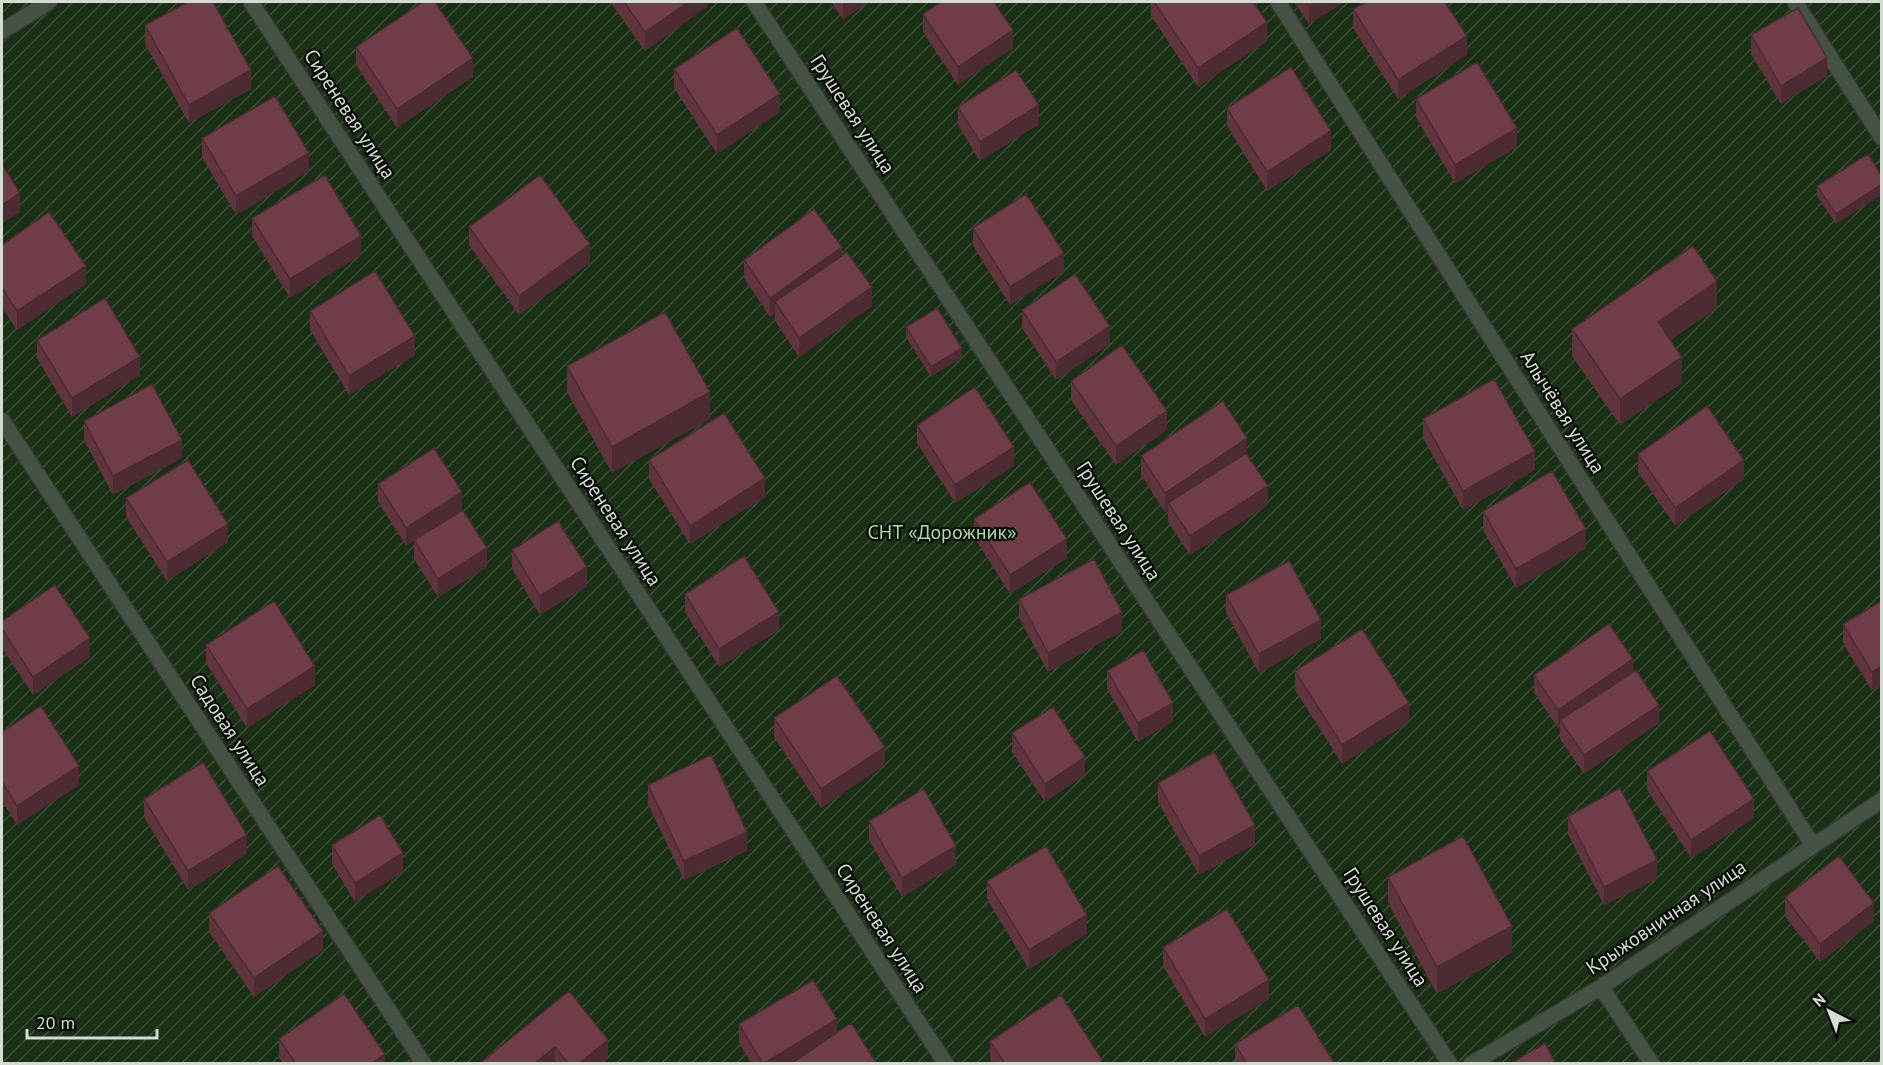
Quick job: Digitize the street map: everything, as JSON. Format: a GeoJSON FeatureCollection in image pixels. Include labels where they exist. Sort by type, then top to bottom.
{"type":"FeatureCollection","features":[{"type":"Feature","properties":{"kind":"street"},"geometry":{"type":"LineString","coordinates":[[2,31],[49,2]]}},
{"type":"Feature","properties":{"kind":"street","name":"Сиреневая улица"},"geometry":{"type":"LineString","coordinates":[[251,2],[946,1064]]}},
{"type":"Feature","properties":{"kind":"street","name":"Грушевая улица"},"geometry":{"type":"LineString","coordinates":[[754,2],[1450,1064]]}},
{"type":"Feature","properties":{"kind":"street","name":"Алычёвая улица"},"geometry":{"type":"LineString","coordinates":[[1278,2],[1812,844]]}},
{"type":"Feature","properties":{"kind":"street"},"geometry":{"type":"LineString","coordinates":[[1795,2],[1881,138]]}},
{"type":"Feature","properties":{"kind":"street","name":"Садовая улица"},"geometry":{"type":"LineString","coordinates":[[2,420],[424,1064]]}},
{"type":"Feature","properties":{"kind":"street","name":"Крыжовничная улица"},"geometry":{"type":"LineString","coordinates":[[1471,1064],[1601,987],[1881,800]]}},
{"type":"Feature","properties":{"kind":"street"},"geometry":{"type":"LineString","coordinates":[[1601,987],[1652,1064]]}},
{"type":"Feature","properties":{"kind":"green space","name":"СНТ «Дорожник»"},"geometry":{"type":"Polygon","coordinates":[[[2,2],[1881,2],[1881,1063],[2,1064],[2,2]]]}},
{"type":"Feature","properties":{"kind":"building"},"geometry":{"type":"Polygon","coordinates":[[[188,2],[213,2],[251,70],[189,105],[145,25],[188,2]]]}},
{"type":"Feature","properties":{"kind":"building"},"geometry":{"type":"Polygon","coordinates":[[[423,2],[435,2],[473,58],[397,109],[356,47],[423,2]]]}},
{"type":"Feature","properties":{"kind":"building"},"geometry":{"type":"Polygon","coordinates":[[[624,2],[688,2],[645,32],[624,2]]]}},
{"type":"Feature","properties":{"kind":"building"},"geometry":{"type":"Polygon","coordinates":[[[941,2],[994,2],[1013,30],[958,67],[923,14],[941,2]]]}},
{"type":"Feature","properties":{"kind":"building"},"geometry":{"type":"Polygon","coordinates":[[[1154,2],[1253,2],[1267,22],[1198,68],[1154,2]]]}},
{"type":"Feature","properties":{"kind":"building"},"geometry":{"type":"Polygon","coordinates":[[[1366,2],[1445,2],[1467,36],[1398,80],[1353,9],[1366,2]]]}},
{"type":"Feature","properties":{"kind":"building"},"geometry":{"type":"Polygon","coordinates":[[[1798,8],[1827,58],[1781,86],[1751,35],[1798,8]]]}},
{"type":"Feature","properties":{"kind":"building"},"geometry":{"type":"Polygon","coordinates":[[[737,28],[780,94],[717,135],[674,69],[737,28]]]}},
{"type":"Feature","properties":{"kind":"building"},"geometry":{"type":"Polygon","coordinates":[[[1477,62],[1517,128],[1455,165],[1416,99],[1477,62]]]}},
{"type":"Feature","properties":{"kind":"building"},"geometry":{"type":"Polygon","coordinates":[[[1291,67],[1331,131],[1267,172],[1227,108],[1291,67]]]}},
{"type":"Feature","properties":{"kind":"building"},"geometry":{"type":"Polygon","coordinates":[[[1016,70],[1039,105],[980,142],[958,107],[1016,70]]]}},
{"type":"Feature","properties":{"kind":"building"},"geometry":{"type":"Polygon","coordinates":[[[275,96],[309,153],[236,196],[202,138],[275,96]]]}},
{"type":"Feature","properties":{"kind":"building"},"geometry":{"type":"Polygon","coordinates":[[[1868,154],[1881,175],[1881,185],[1836,214],[1817,186],[1868,154]]]}},
{"type":"Feature","properties":{"kind":"building"},"geometry":{"type":"Polygon","coordinates":[[[2,164],[20,193],[2,205],[2,164]]]}},
{"type":"Feature","properties":{"kind":"building"},"geometry":{"type":"Polygon","coordinates":[[[325,175],[361,236],[290,279],[252,218],[325,175]]]}},
{"type":"Feature","properties":{"kind":"building"},"geometry":{"type":"Polygon","coordinates":[[[540,175],[590,244],[519,296],[469,227],[540,175]]]}},
{"type":"Feature","properties":{"kind":"building"},"geometry":{"type":"Polygon","coordinates":[[[1026,194],[1064,253],[1010,287],[973,228],[1026,194]]]}},
{"type":"Feature","properties":{"kind":"building"},"geometry":{"type":"Polygon","coordinates":[[[814,209],[842,247],[770,298],[744,260],[814,209]]]}},
{"type":"Feature","properties":{"kind":"building"},"geometry":{"type":"Polygon","coordinates":[[[49,212],[86,266],[17,311],[2,288],[2,245],[49,212]]]}},
{"type":"Feature","properties":{"kind":"building"},"geometry":{"type":"Polygon","coordinates":[[[1693,246],[1717,281],[1658,322],[1682,357],[1620,399],[1572,329],[1693,246]]]}},
{"type":"Feature","properties":{"kind":"building"},"geometry":{"type":"Polygon","coordinates":[[[847,252],[872,287],[799,338],[775,302],[847,252]]]}},
{"type":"Feature","properties":{"kind":"building"},"geometry":{"type":"Polygon","coordinates":[[[375,271],[415,336],[349,376],[310,311],[375,271]]]}},
{"type":"Feature","properties":{"kind":"building"},"geometry":{"type":"Polygon","coordinates":[[[1075,274],[1110,326],[1056,362],[1022,310],[1075,274]]]}},
{"type":"Feature","properties":{"kind":"building"},"geometry":{"type":"Polygon","coordinates":[[[105,298],[140,357],[72,398],[37,340],[105,298]]]}},
{"type":"Feature","properties":{"kind":"building"},"geometry":{"type":"Polygon","coordinates":[[[937,308],[962,348],[931,367],[906,327],[937,308]]]}},
{"type":"Feature","properties":{"kind":"building"},"geometry":{"type":"Polygon","coordinates":[[[665,312],[710,392],[612,447],[567,366],[665,312]]]}},
{"type":"Feature","properties":{"kind":"building"},"geometry":{"type":"Polygon","coordinates":[[[1122,345],[1167,411],[1116,446],[1071,381],[1122,345]]]}},
{"type":"Feature","properties":{"kind":"building"},"geometry":{"type":"Polygon","coordinates":[[[1494,379],[1535,451],[1463,491],[1423,419],[1494,379]]]}},
{"type":"Feature","properties":{"kind":"building"},"geometry":{"type":"Polygon","coordinates":[[[152,384],[182,440],[113,476],[84,421],[152,384]]]}},
{"type":"Feature","properties":{"kind":"building"},"geometry":{"type":"Polygon","coordinates":[[[975,387],[1014,447],[955,485],[917,425],[975,387]]]}},
{"type":"Feature","properties":{"kind":"building"},"geometry":{"type":"Polygon","coordinates":[[[1223,401],[1247,438],[1165,493],[1141,456],[1223,401]]]}},
{"type":"Feature","properties":{"kind":"building"},"geometry":{"type":"Polygon","coordinates":[[[1707,406],[1744,460],[1675,508],[1638,454],[1707,406]]]}},
{"type":"Feature","properties":{"kind":"building"},"geometry":{"type":"Polygon","coordinates":[[[724,413],[765,478],[690,526],[649,460],[724,413]]]}},
{"type":"Feature","properties":{"kind":"building"},"geometry":{"type":"Polygon","coordinates":[[[434,448],[462,492],[406,528],[378,484],[434,448]]]}},
{"type":"Feature","properties":{"kind":"building"},"geometry":{"type":"Polygon","coordinates":[[[1246,453],[1268,486],[1190,536],[1168,503],[1246,453]]]}},
{"type":"Feature","properties":{"kind":"building"},"geometry":{"type":"Polygon","coordinates":[[[188,460],[228,524],[167,562],[126,498],[188,460]]]}},
{"type":"Feature","properties":{"kind":"building"},"geometry":{"type":"Polygon","coordinates":[[[1552,471],[1586,529],[1516,569],[1483,511],[1552,471]]]}},
{"type":"Feature","properties":{"kind":"building"},"geometry":{"type":"Polygon","coordinates":[[[1030,482],[1067,539],[1010,575],[974,519],[1030,482]]]}},
{"type":"Feature","properties":{"kind":"building"},"geometry":{"type":"Polygon","coordinates":[[[463,510],[487,548],[438,579],[414,540],[463,510]]]}},
{"type":"Feature","properties":{"kind":"building"},"geometry":{"type":"Polygon","coordinates":[[[558,521],[587,567],[540,596],[512,550],[558,521]]]}},
{"type":"Feature","properties":{"kind":"building"},"geometry":{"type":"Polygon","coordinates":[[[744,556],[779,612],[719,649],[685,594],[744,556]]]}},
{"type":"Feature","properties":{"kind":"building"},"geometry":{"type":"Polygon","coordinates":[[[1094,559],[1122,612],[1048,653],[1019,599],[1094,559]]]}},
{"type":"Feature","properties":{"kind":"building"},"geometry":{"type":"Polygon","coordinates":[[[1289,561],[1321,620],[1259,654],[1226,595],[1289,561]]]}},
{"type":"Feature","properties":{"kind":"building"},"geometry":{"type":"Polygon","coordinates":[[[55,585],[90,638],[33,677],[2,629],[2,621],[55,585]]]}},
{"type":"Feature","properties":{"kind":"building"},"geometry":{"type":"Polygon","coordinates":[[[274,601],[315,666],[247,709],[206,645],[274,601]]]}},
{"type":"Feature","properties":{"kind":"building"},"geometry":{"type":"Polygon","coordinates":[[[1881,601],[1881,666],[1872,672],[1843,624],[1881,601]]]}},
{"type":"Feature","properties":{"kind":"building"},"geometry":{"type":"Polygon","coordinates":[[[1609,624],[1633,659],[1558,710],[1534,675],[1609,624]]]}},
{"type":"Feature","properties":{"kind":"building"},"geometry":{"type":"Polygon","coordinates":[[[1362,629],[1409,703],[1342,745],[1295,671],[1362,629]]]}},
{"type":"Feature","properties":{"kind":"building"},"geometry":{"type":"Polygon","coordinates":[[[1143,650],[1173,703],[1138,723],[1107,671],[1143,650]]]}},
{"type":"Feature","properties":{"kind":"building"},"geometry":{"type":"Polygon","coordinates":[[[1636,670],[1659,705],[1584,755],[1560,720],[1636,670]]]}},
{"type":"Feature","properties":{"kind":"building"},"geometry":{"type":"Polygon","coordinates":[[[837,676],[885,747],[821,789],[774,718],[837,676]]]}},
{"type":"Feature","properties":{"kind":"building"},"geometry":{"type":"Polygon","coordinates":[[[41,706],[79,766],[17,806],[2,782],[2,732],[41,706]]]}},
{"type":"Feature","properties":{"kind":"building"},"geometry":{"type":"Polygon","coordinates":[[[1053,707],[1085,757],[1045,784],[1012,733],[1053,707]]]}},
{"type":"Feature","properties":{"kind":"building"},"geometry":{"type":"Polygon","coordinates":[[[1710,731],[1754,799],[1691,840],[1647,771],[1710,731]]]}},
{"type":"Feature","properties":{"kind":"building"},"geometry":{"type":"Polygon","coordinates":[[[1214,752],[1255,825],[1199,856],[1158,783],[1214,752]]]}},
{"type":"Feature","properties":{"kind":"building"},"geometry":{"type":"Polygon","coordinates":[[[711,755],[747,832],[684,861],[648,785],[711,755]]]}},
{"type":"Feature","properties":{"kind":"building"},"geometry":{"type":"Polygon","coordinates":[[[203,762],[247,835],[188,871],[144,799],[203,762]]]}},
{"type":"Feature","properties":{"kind":"building"},"geometry":{"type":"Polygon","coordinates":[[[1620,788],[1657,860],[1604,887],[1568,816],[1620,788]]]}},
{"type":"Feature","properties":{"kind":"building"},"geometry":{"type":"Polygon","coordinates":[[[924,789],[956,846],[902,878],[869,821],[924,789]]]}},
{"type":"Feature","properties":{"kind":"building"},"geometry":{"type":"Polygon","coordinates":[[[380,815],[403,853],[355,883],[332,845],[380,815]]]}},
{"type":"Feature","properties":{"kind":"building"},"geometry":{"type":"Polygon","coordinates":[[[1463,836],[1512,926],[1437,967],[1388,877],[1463,836]]]}},
{"type":"Feature","properties":{"kind":"building"},"geometry":{"type":"Polygon","coordinates":[[[1046,846],[1087,915],[1029,950],[987,881],[1046,846]]]}},
{"type":"Feature","properties":{"kind":"building"},"geometry":{"type":"Polygon","coordinates":[[[1839,856],[1874,903],[1820,944],[1785,897],[1839,856]]]}},
{"type":"Feature","properties":{"kind":"building"},"geometry":{"type":"Polygon","coordinates":[[[278,866],[323,931],[254,978],[209,913],[278,866]]]}},
{"type":"Feature","properties":{"kind":"building"},"geometry":{"type":"Polygon","coordinates":[[[1227,909],[1269,980],[1205,1019],[1163,947],[1227,909]]]}},
{"type":"Feature","properties":{"kind":"building"},"geometry":{"type":"Polygon","coordinates":[[[813,980],[837,1019],[763,1064],[739,1024],[813,980]]]}},
{"type":"Feature","properties":{"kind":"building"},"geometry":{"type":"Polygon","coordinates":[[[569,991],[608,1040],[578,1064],[569,1064],[555,1047],[534,1064],[479,1064],[569,991]]]}},
{"type":"Feature","properties":{"kind":"building"},"geometry":{"type":"Polygon","coordinates":[[[344,994],[385,1054],[371,1064],[296,1064],[279,1039],[344,994]]]}},
{"type":"Feature","properties":{"kind":"building"},"geometry":{"type":"Polygon","coordinates":[[[1061,995],[1102,1060],[1098,1064],[1005,1064],[990,1041],[1061,995]]]}},
{"type":"Feature","properties":{"kind":"building"},"geometry":{"type":"Polygon","coordinates":[[[1298,1005],[1335,1064],[1247,1064],[1235,1044],[1298,1005]]]}},
{"type":"Feature","properties":{"kind":"building"},"geometry":{"type":"Polygon","coordinates":[[[851,1023],[877,1064],[791,1064],[851,1023]]]}},
{"type":"Feature","properties":{"kind":"building"},"geometry":{"type":"Polygon","coordinates":[[[1545,1043],[1556,1064],[1510,1064],[1545,1043]]]}}]}
